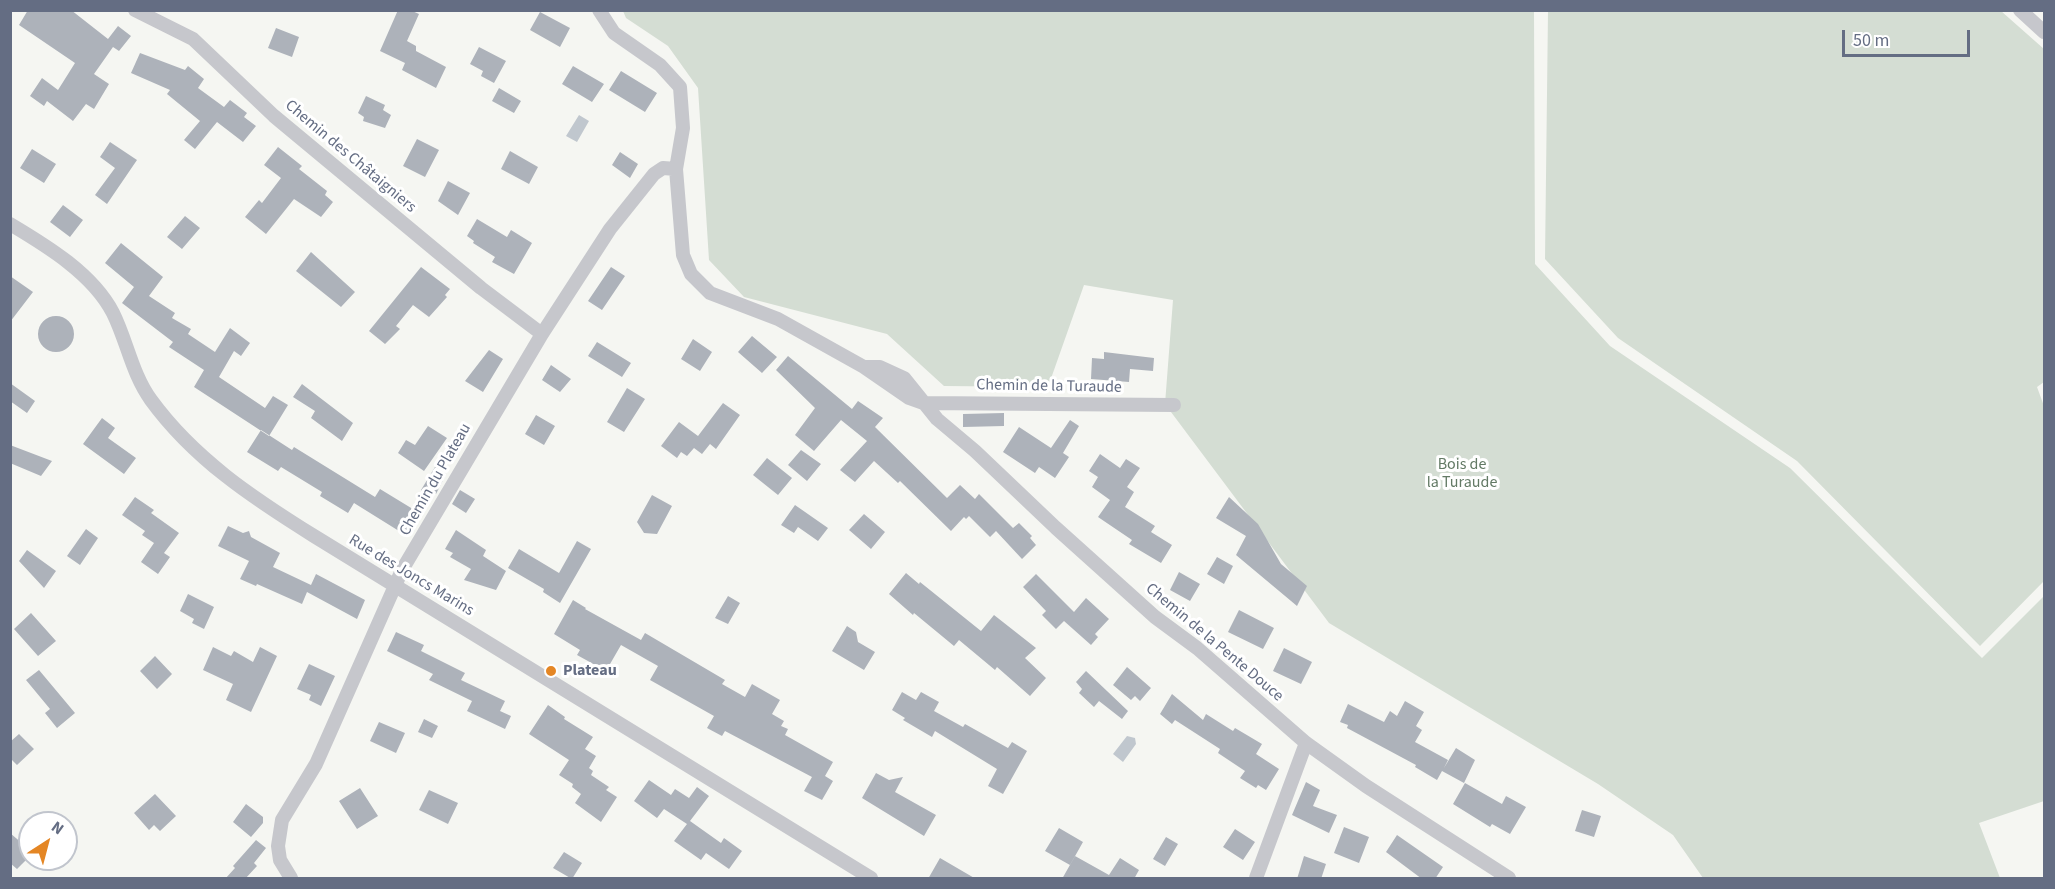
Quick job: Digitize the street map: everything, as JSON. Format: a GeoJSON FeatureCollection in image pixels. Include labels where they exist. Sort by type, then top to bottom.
{"type":"FeatureCollection","features":[{"type":"Feature","properties":{"kind":"street","name":"Chemin des Châtaigniers"},"geometry":{"type":"LineString","coordinates":[[135,10],[193,39],[274,116],[481,288],[543,334]]}},
{"type":"Feature","properties":{"kind":"street","name":"Chemin de la Turaude"},"geometry":{"type":"LineString","coordinates":[[598,10],[614,33],[660,65],[680,87],[683,128],[676,169],[683,255],[691,274],[702,286],[723,300],[778,319],[864,367],[909,398],[922,402],[1174,405]]}},
{"type":"Feature","properties":{"kind":"street"},"geometry":{"type":"LineString","coordinates":[[2020,10],[2044,32]]}},
{"type":"Feature","properties":{"kind":"street","name":"Chemin du Plateau"},"geometry":{"type":"LineString","coordinates":[[291,879],[280,860],[279,832],[282,820],[306,780],[350,692],[395,585],[543,334],[610,229],[654,174],[663,168],[676,169]]}},
{"type":"Feature","properties":{"kind":"street","name":"Rue des Joncs Marins"},"geometry":{"type":"LineString","coordinates":[[10,224],[48,249],[99,292],[113,312],[140,382],[149,397],[183,438],[232,483],[871,879]]}},
{"type":"Feature","properties":{"kind":"street","name":"Chemin de la Pente Douce"},"geometry":{"type":"LineString","coordinates":[[922,402],[937,419],[975,451],[1138,602],[1197,648],[1306,743],[1366,786],[1509,879]]}},
{"type":"Feature","properties":{"kind":"street"},"geometry":{"type":"LineString","coordinates":[[1256,879],[1306,743]]}},
{"type":"Feature","properties":{"kind":"green space","name":"Bois de la Turaude"},"geometry":{"type":"Polygon","coordinates":[[[623,11],[1534,11],[1535,264],[1610,346],[1790,468],[1982,658],[2044,596],[2044,801],[1979,823],[2000,878],[1703,878],[1673,835],[1598,784],[1329,623],[1165,404],[1173,300],[1084,285],[1048,387],[944,386],[887,334],[744,297],[709,260],[698,88],[668,46],[626,18],[623,11]]]}},
{"type":"Feature","properties":{"kind":"green space"},"geometry":{"type":"Polygon","coordinates":[[[1548,11],[2001,11],[2044,49],[2044,382],[2037,387],[2044,406],[2044,581],[1980,646],[1797,461],[1618,338],[1545,259],[1548,11]]]}},
{"type":"Feature","properties":{"kind":"shaded area"},"geometry":{"type":"Polygon","coordinates":[[[579,115],[589,121],[577,142],[566,136],[579,115]]]}},
{"type":"Feature","properties":{"kind":"shaded area"},"geometry":{"type":"Polygon","coordinates":[[[1127,736],[1135,738],[1136,744],[1123,762],[1113,754],[1127,736]]]}},
{"type":"Feature","properties":{"kind":"building"},"geometry":{"type":"Polygon","coordinates":[[[28,10],[71,10],[108,39],[118,26],[131,36],[119,51],[113,47],[94,74],[109,84],[94,109],[86,104],[73,121],[47,101],[44,106],[30,96],[42,78],[58,90],[75,63],[19,25],[28,10]]]}},
{"type":"Feature","properties":{"kind":"building"},"geometry":{"type":"Polygon","coordinates":[[[398,10],[410,10],[419,14],[407,41],[416,46],[416,51],[446,67],[436,88],[402,70],[405,63],[380,51],[398,10]]]}},
{"type":"Feature","properties":{"kind":"building"},"geometry":{"type":"Polygon","coordinates":[[[540,12],[570,28],[560,47],[530,30],[540,12]]]}},
{"type":"Feature","properties":{"kind":"building"},"geometry":{"type":"Polygon","coordinates":[[[276,28],[299,37],[292,57],[268,48],[276,28]]]}},
{"type":"Feature","properties":{"kind":"building"},"geometry":{"type":"Polygon","coordinates":[[[479,47],[506,61],[494,83],[481,76],[483,71],[470,64],[479,47]]]}},
{"type":"Feature","properties":{"kind":"building"},"geometry":{"type":"Polygon","coordinates":[[[140,53],[185,70],[188,66],[204,79],[198,88],[224,107],[230,100],[247,113],[244,117],[256,126],[243,142],[217,122],[195,149],[184,140],[200,121],[167,94],[170,90],[131,73],[140,53]]]}},
{"type":"Feature","properties":{"kind":"building"},"geometry":{"type":"Polygon","coordinates":[[[573,66],[604,84],[592,102],[562,84],[573,66]]]}},
{"type":"Feature","properties":{"kind":"building"},"geometry":{"type":"Polygon","coordinates":[[[621,71],[657,93],[645,112],[609,90],[621,71]]]}},
{"type":"Feature","properties":{"kind":"building"},"geometry":{"type":"Polygon","coordinates":[[[499,88],[521,101],[514,113],[492,101],[499,88]]]}},
{"type":"Feature","properties":{"kind":"building"},"geometry":{"type":"Polygon","coordinates":[[[366,96],[385,105],[383,110],[391,115],[385,128],[363,121],[364,117],[358,113],[366,96]]]}},
{"type":"Feature","properties":{"kind":"building"},"geometry":{"type":"Polygon","coordinates":[[[417,139],[439,150],[425,177],[403,166],[417,139]]]}},
{"type":"Feature","properties":{"kind":"building"},"geometry":{"type":"Polygon","coordinates":[[[110,142],[137,160],[107,204],[95,195],[115,168],[100,157],[110,142]]]}},
{"type":"Feature","properties":{"kind":"building"},"geometry":{"type":"Polygon","coordinates":[[[278,147],[302,166],[299,169],[327,191],[325,195],[333,202],[321,217],[294,199],[266,234],[245,217],[259,200],[262,203],[281,178],[264,165],[278,147]]]}},
{"type":"Feature","properties":{"kind":"building"},"geometry":{"type":"Polygon","coordinates":[[[32,149],[56,164],[44,183],[20,168],[32,149]]]}},
{"type":"Feature","properties":{"kind":"building"},"geometry":{"type":"Polygon","coordinates":[[[510,151],[538,167],[529,184],[501,169],[510,151]]]}},
{"type":"Feature","properties":{"kind":"building"},"geometry":{"type":"Polygon","coordinates":[[[620,152],[638,164],[630,178],[612,165],[620,152]]]}},
{"type":"Feature","properties":{"kind":"building"},"geometry":{"type":"Polygon","coordinates":[[[448,181],[470,193],[458,215],[438,201],[448,181]]]}},
{"type":"Feature","properties":{"kind":"building"},"geometry":{"type":"Polygon","coordinates":[[[63,205],[83,220],[70,237],[50,222],[63,205]]]}},
{"type":"Feature","properties":{"kind":"building"},"geometry":{"type":"Polygon","coordinates":[[[185,216],[200,228],[182,249],[167,237],[185,216]]]}},
{"type":"Feature","properties":{"kind":"building"},"geometry":{"type":"Polygon","coordinates":[[[477,219],[507,237],[511,230],[532,243],[514,274],[492,262],[495,257],[473,243],[474,241],[467,236],[477,219]]]}},
{"type":"Feature","properties":{"kind":"building"},"geometry":{"type":"Polygon","coordinates":[[[121,243],[163,277],[149,296],[175,313],[172,318],[191,329],[188,334],[215,352],[230,328],[250,343],[241,356],[234,351],[219,377],[265,408],[273,396],[288,405],[269,436],[194,387],[204,370],[169,347],[173,342],[122,303],[134,287],[105,263],[121,243]]]}},
{"type":"Feature","properties":{"kind":"building"},"geometry":{"type":"Polygon","coordinates":[[[311,252],[355,292],[341,307],[296,271],[311,252]]]}},
{"type":"Feature","properties":{"kind":"building"},"geometry":{"type":"Polygon","coordinates":[[[421,267],[450,289],[445,295],[447,297],[429,317],[413,305],[396,326],[400,329],[385,344],[369,331],[421,267]]]}},
{"type":"Feature","properties":{"kind":"building"},"geometry":{"type":"Polygon","coordinates":[[[611,267],[625,276],[602,310],[588,301],[611,267]]]}},
{"type":"Feature","properties":{"kind":"building"},"geometry":{"type":"Polygon","coordinates":[[[10,276],[33,292],[10,322],[10,276]]]}},
{"type":"Feature","properties":{"kind":"building"},"geometry":{"type":"Polygon","coordinates":[[[56,316],[69,321],[74,334],[69,347],[56,352],[43,347],[38,334],[43,321],[56,316]]]}},
{"type":"Feature","properties":{"kind":"building"},"geometry":{"type":"Polygon","coordinates":[[[752,336],[777,357],[762,373],[738,352],[752,336]]]}},
{"type":"Feature","properties":{"kind":"building"},"geometry":{"type":"Polygon","coordinates":[[[693,339],[712,352],[700,371],[681,359],[693,339]]]}},
{"type":"Feature","properties":{"kind":"building"},"geometry":{"type":"Polygon","coordinates":[[[597,342],[631,363],[622,377],[588,356],[597,342]]]}},
{"type":"Feature","properties":{"kind":"building"},"geometry":{"type":"Polygon","coordinates":[[[489,350],[503,359],[483,392],[465,381],[489,350]]]}},
{"type":"Feature","properties":{"kind":"building"},"geometry":{"type":"Polygon","coordinates":[[[1104,352],[1154,358],[1153,371],[1130,369],[1129,382],[1091,379],[1092,358],[1104,359],[1104,352]]]}},
{"type":"Feature","properties":{"kind":"building"},"geometry":{"type":"Polygon","coordinates":[[[788,356],[852,409],[858,401],[883,418],[875,427],[947,498],[960,485],[975,499],[979,494],[1013,528],[1019,523],[1032,536],[1030,538],[1036,545],[1022,559],[996,531],[990,537],[969,516],[966,519],[964,517],[951,531],[900,481],[898,483],[874,461],[855,482],[840,470],[867,441],[841,420],[814,451],[795,435],[815,408],[776,370],[788,356]]]}},
{"type":"Feature","properties":{"kind":"building"},"geometry":{"type":"Polygon","coordinates":[[[551,365],[571,379],[560,392],[542,380],[551,365]]]}},
{"type":"Feature","properties":{"kind":"building"},"geometry":{"type":"Polygon","coordinates":[[[10,383],[35,401],[27,413],[10,401],[10,383]]]}},
{"type":"Feature","properties":{"kind":"building"},"geometry":{"type":"Polygon","coordinates":[[[302,384],[353,423],[342,441],[311,418],[315,411],[293,397],[302,384]]]}},
{"type":"Feature","properties":{"kind":"building"},"geometry":{"type":"Polygon","coordinates":[[[627,388],[645,399],[624,432],[607,422],[627,388]]]}},
{"type":"Feature","properties":{"kind":"building"},"geometry":{"type":"Polygon","coordinates":[[[723,403],[740,415],[716,449],[710,444],[702,454],[694,448],[687,456],[681,452],[677,458],[661,446],[679,422],[698,436],[723,403]]]}},
{"type":"Feature","properties":{"kind":"building"},"geometry":{"type":"Polygon","coordinates":[[[1004,413],[1004,426],[963,427],[963,414],[1004,413]]]}},
{"type":"Feature","properties":{"kind":"building"},"geometry":{"type":"Polygon","coordinates":[[[536,415],[555,426],[544,445],[525,434],[536,415]]]}},
{"type":"Feature","properties":{"kind":"building"},"geometry":{"type":"Polygon","coordinates":[[[102,418],[115,428],[108,438],[136,458],[124,474],[83,444],[102,418]]]}},
{"type":"Feature","properties":{"kind":"building"},"geometry":{"type":"Polygon","coordinates":[[[1070,420],[1079,426],[1063,453],[1069,457],[1055,478],[1039,467],[1035,473],[1003,452],[1019,427],[1051,448],[1070,420]]]}},
{"type":"Feature","properties":{"kind":"building"},"geometry":{"type":"Polygon","coordinates":[[[428,426],[447,438],[424,471],[398,453],[406,440],[415,445],[428,426]]]}},
{"type":"Feature","properties":{"kind":"building"},"geometry":{"type":"Polygon","coordinates":[[[261,430],[292,450],[294,447],[375,497],[380,489],[421,514],[407,536],[354,503],[348,513],[320,496],[322,492],[281,467],[278,471],[247,452],[261,430]]]}},
{"type":"Feature","properties":{"kind":"building"},"geometry":{"type":"Polygon","coordinates":[[[10,445],[52,461],[41,476],[10,463],[10,445]]]}},
{"type":"Feature","properties":{"kind":"building"},"geometry":{"type":"Polygon","coordinates":[[[801,450],[821,464],[807,481],[788,465],[801,450]]]}},
{"type":"Feature","properties":{"kind":"building"},"geometry":{"type":"Polygon","coordinates":[[[1100,454],[1120,468],[1126,459],[1140,468],[1127,487],[1134,492],[1125,507],[1155,526],[1151,532],[1172,545],[1161,563],[1129,544],[1132,540],[1098,517],[1110,500],[1092,487],[1098,477],[1089,471],[1100,454]]]}},
{"type":"Feature","properties":{"kind":"building"},"geometry":{"type":"Polygon","coordinates":[[[767,458],[792,478],[778,495],[753,475],[767,458]]]}},
{"type":"Feature","properties":{"kind":"building"},"geometry":{"type":"Polygon","coordinates":[[[435,467],[446,474],[436,494],[434,493],[431,498],[421,490],[435,467]]]}},
{"type":"Feature","properties":{"kind":"building"},"geometry":{"type":"Polygon","coordinates":[[[460,490],[475,499],[466,513],[452,504],[460,490]]]}},
{"type":"Feature","properties":{"kind":"building"},"geometry":{"type":"Polygon","coordinates":[[[652,495],[672,506],[657,534],[644,533],[637,522],[652,495]]]}},
{"type":"Feature","properties":{"kind":"building"},"geometry":{"type":"Polygon","coordinates":[[[135,497],[154,510],[151,513],[179,533],[164,553],[170,557],[158,574],[141,562],[154,543],[142,535],[145,531],[122,515],[135,497]]]}},
{"type":"Feature","properties":{"kind":"building"},"geometry":{"type":"Polygon","coordinates":[[[1229,497],[1258,524],[1281,564],[1307,586],[1297,606],[1236,555],[1246,536],[1216,518],[1229,497]]]}},
{"type":"Feature","properties":{"kind":"building"},"geometry":{"type":"Polygon","coordinates":[[[795,505],[828,528],[818,541],[798,527],[794,533],[781,525],[795,505]]]}},
{"type":"Feature","properties":{"kind":"building"},"geometry":{"type":"Polygon","coordinates":[[[864,514],[885,532],[871,549],[849,530],[864,514]]]}},
{"type":"Feature","properties":{"kind":"building"},"geometry":{"type":"Polygon","coordinates":[[[228,526],[243,533],[249,531],[251,537],[280,553],[273,567],[311,585],[316,574],[365,600],[357,619],[307,592],[302,604],[240,579],[249,561],[218,546],[228,526]]]}},
{"type":"Feature","properties":{"kind":"building"},"geometry":{"type":"Polygon","coordinates":[[[86,529],[98,538],[80,565],[67,556],[86,529]]]}},
{"type":"Feature","properties":{"kind":"building"},"geometry":{"type":"Polygon","coordinates":[[[456,530],[486,550],[483,556],[506,571],[496,590],[464,580],[471,569],[450,557],[453,553],[445,549],[456,530]]]}},
{"type":"Feature","properties":{"kind":"building"},"geometry":{"type":"Polygon","coordinates":[[[577,541],[591,549],[560,603],[543,592],[544,589],[508,568],[519,549],[559,573],[577,541]]]}},
{"type":"Feature","properties":{"kind":"building"},"geometry":{"type":"Polygon","coordinates":[[[27,550],[56,571],[44,588],[19,561],[27,550]]]}},
{"type":"Feature","properties":{"kind":"building"},"geometry":{"type":"Polygon","coordinates":[[[1217,557],[1233,566],[1224,584],[1207,574],[1217,557]]]}},
{"type":"Feature","properties":{"kind":"building"},"geometry":{"type":"Polygon","coordinates":[[[1179,572],[1200,584],[1190,601],[1170,590],[1179,572]]]}},
{"type":"Feature","properties":{"kind":"building"},"geometry":{"type":"Polygon","coordinates":[[[906,573],[981,631],[994,615],[1036,648],[1025,658],[1046,678],[1030,696],[997,667],[995,670],[959,640],[954,646],[889,594],[906,573]]]}},
{"type":"Feature","properties":{"kind":"building"},"geometry":{"type":"Polygon","coordinates":[[[1036,574],[1074,612],[1086,598],[1109,619],[1095,634],[1098,637],[1091,645],[1064,621],[1056,629],[1042,615],[1046,611],[1023,587],[1036,574]]]}},
{"type":"Feature","properties":{"kind":"building"},"geometry":{"type":"Polygon","coordinates":[[[188,594],[214,607],[204,629],[192,623],[194,619],[180,611],[188,594]]]}},
{"type":"Feature","properties":{"kind":"building"},"geometry":{"type":"Polygon","coordinates":[[[728,596],[740,603],[728,624],[715,618],[728,596]]]}},
{"type":"Feature","properties":{"kind":"building"},"geometry":{"type":"Polygon","coordinates":[[[573,600],[641,640],[645,633],[725,680],[722,684],[745,697],[752,684],[780,700],[772,714],[784,721],[781,726],[788,729],[785,735],[833,762],[825,776],[833,781],[822,800],[804,791],[812,777],[725,731],[722,736],[707,728],[714,716],[650,680],[658,666],[621,645],[606,671],[577,655],[580,650],[554,634],[573,600]]]}},
{"type":"Feature","properties":{"kind":"building"},"geometry":{"type":"Polygon","coordinates":[[[1239,610],[1274,628],[1263,649],[1228,632],[1239,610]]]}},
{"type":"Feature","properties":{"kind":"building"},"geometry":{"type":"Polygon","coordinates":[[[31,613],[56,641],[38,656],[14,629],[31,613]]]}},
{"type":"Feature","properties":{"kind":"building"},"geometry":{"type":"Polygon","coordinates":[[[847,626],[856,632],[858,642],[875,652],[864,670],[832,651],[847,626]]]}},
{"type":"Feature","properties":{"kind":"building"},"geometry":{"type":"Polygon","coordinates":[[[396,632],[424,645],[421,651],[465,673],[461,680],[505,701],[500,711],[511,716],[505,729],[467,711],[472,701],[429,680],[433,674],[387,651],[396,632]]]}},
{"type":"Feature","properties":{"kind":"building"},"geometry":{"type":"Polygon","coordinates":[[[213,647],[231,656],[234,651],[253,662],[260,647],[277,656],[251,712],[226,700],[233,684],[203,670],[213,647]]]}},
{"type":"Feature","properties":{"kind":"building"},"geometry":{"type":"Polygon","coordinates":[[[1284,648],[1312,662],[1301,684],[1273,671],[1284,648]]]}},
{"type":"Feature","properties":{"kind":"building"},"geometry":{"type":"Polygon","coordinates":[[[155,656],[172,674],[157,689],[140,671],[155,656]]]}},
{"type":"Feature","properties":{"kind":"building"},"geometry":{"type":"Polygon","coordinates":[[[309,664],[335,676],[321,706],[309,700],[311,695],[297,689],[309,664]]]}},
{"type":"Feature","properties":{"kind":"building"},"geometry":{"type":"Polygon","coordinates":[[[1127,667],[1151,688],[1140,701],[1135,696],[1131,700],[1113,685],[1127,667]]]}},
{"type":"Feature","properties":{"kind":"building"},"geometry":{"type":"Polygon","coordinates":[[[39,670],[75,713],[57,728],[45,713],[50,709],[26,680],[39,670]]]}},
{"type":"Feature","properties":{"kind":"building"},"geometry":{"type":"Polygon","coordinates":[[[1086,671],[1128,711],[1122,719],[1099,701],[1094,707],[1079,693],[1082,689],[1076,682],[1086,671]]]}},
{"type":"Feature","properties":{"kind":"building"},"geometry":{"type":"Polygon","coordinates":[[[902,692],[916,700],[921,692],[939,702],[934,711],[963,727],[965,724],[1008,748],[1012,742],[1027,751],[1003,794],[988,786],[997,769],[935,731],[932,737],[903,720],[905,718],[892,710],[902,692]]]}},
{"type":"Feature","properties":{"kind":"building"},"geometry":{"type":"Polygon","coordinates":[[[1172,694],[1203,720],[1206,714],[1233,731],[1235,728],[1262,744],[1256,754],[1279,769],[1266,790],[1258,785],[1256,788],[1240,778],[1245,771],[1218,753],[1220,749],[1175,720],[1172,724],[1160,714],[1172,694]]]}},
{"type":"Feature","properties":{"kind":"building"},"geometry":{"type":"Polygon","coordinates":[[[1405,701],[1424,712],[1416,726],[1422,730],[1415,742],[1448,760],[1444,768],[1456,748],[1475,760],[1464,783],[1442,771],[1437,780],[1415,767],[1416,765],[1340,722],[1348,704],[1384,722],[1390,711],[1397,716],[1405,701]]]}},
{"type":"Feature","properties":{"kind":"building"},"geometry":{"type":"Polygon","coordinates":[[[548,705],[565,717],[564,719],[593,737],[585,749],[596,756],[589,768],[593,771],[591,775],[609,787],[606,790],[617,797],[601,822],[575,803],[581,794],[572,787],[573,784],[559,775],[569,760],[529,734],[548,705]]]}},
{"type":"Feature","properties":{"kind":"building"},"geometry":{"type":"Polygon","coordinates":[[[424,719],[438,726],[432,738],[418,732],[424,719]]]}},
{"type":"Feature","properties":{"kind":"building"},"geometry":{"type":"Polygon","coordinates":[[[379,722],[405,733],[396,753],[370,741],[379,722]]]}},
{"type":"Feature","properties":{"kind":"building"},"geometry":{"type":"Polygon","coordinates":[[[19,734],[34,749],[17,765],[10,758],[10,742],[19,734]]]}},
{"type":"Feature","properties":{"kind":"building"},"geometry":{"type":"Polygon","coordinates":[[[876,773],[889,780],[903,777],[895,792],[936,815],[924,836],[862,798],[876,773]]]}},
{"type":"Feature","properties":{"kind":"building"},"geometry":{"type":"Polygon","coordinates":[[[649,780],[671,795],[675,789],[689,798],[697,787],[709,796],[690,821],[721,843],[724,838],[742,851],[729,869],[706,853],[701,860],[674,841],[687,824],[664,809],[657,818],[634,801],[649,780]]]}},
{"type":"Feature","properties":{"kind":"building"},"geometry":{"type":"Polygon","coordinates":[[[1306,782],[1320,790],[1313,806],[1337,815],[1329,833],[1292,815],[1306,782]]]}},
{"type":"Feature","properties":{"kind":"building"},"geometry":{"type":"Polygon","coordinates":[[[1465,783],[1502,804],[1506,796],[1526,807],[1510,834],[1492,824],[1490,827],[1453,804],[1465,783]]]}},
{"type":"Feature","properties":{"kind":"building"},"geometry":{"type":"Polygon","coordinates":[[[360,788],[378,816],[357,829],[339,801],[360,788]]]}},
{"type":"Feature","properties":{"kind":"building"},"geometry":{"type":"Polygon","coordinates":[[[429,790],[458,803],[448,824],[419,810],[429,790]]]}},
{"type":"Feature","properties":{"kind":"building"},"geometry":{"type":"Polygon","coordinates":[[[155,794],[176,816],[160,831],[154,825],[149,830],[134,813],[155,794]]]}},
{"type":"Feature","properties":{"kind":"building"},"geometry":{"type":"Polygon","coordinates":[[[246,804],[263,817],[263,823],[251,837],[233,822],[246,804]]]}},
{"type":"Feature","properties":{"kind":"building"},"geometry":{"type":"Polygon","coordinates":[[[1582,810],[1601,816],[1594,837],[1575,831],[1582,810]]]}},
{"type":"Feature","properties":{"kind":"building"},"geometry":{"type":"Polygon","coordinates":[[[1344,827],[1369,837],[1359,863],[1334,853],[1344,827]]]}},
{"type":"Feature","properties":{"kind":"building"},"geometry":{"type":"Polygon","coordinates":[[[1059,828],[1083,842],[1070,865],[1045,851],[1059,828]]]}},
{"type":"Feature","properties":{"kind":"building"},"geometry":{"type":"Polygon","coordinates":[[[1235,829],[1255,842],[1243,860],[1223,847],[1235,829]]]}},
{"type":"Feature","properties":{"kind":"building"},"geometry":{"type":"Polygon","coordinates":[[[10,833],[18,840],[18,868],[10,863],[10,833]]]}},
{"type":"Feature","properties":{"kind":"building"},"geometry":{"type":"Polygon","coordinates":[[[1397,835],[1443,867],[1435,879],[1422,879],[1386,852],[1397,835]]]}},
{"type":"Feature","properties":{"kind":"building"},"geometry":{"type":"Polygon","coordinates":[[[1166,837],[1178,844],[1165,866],[1153,859],[1166,837]]]}},
{"type":"Feature","properties":{"kind":"building"},"geometry":{"type":"Polygon","coordinates":[[[256,840],[266,848],[254,863],[257,866],[245,879],[225,879],[235,868],[233,866],[256,840]]]}},
{"type":"Feature","properties":{"kind":"building"},"geometry":{"type":"Polygon","coordinates":[[[564,852],[582,863],[572,879],[553,868],[564,852]]]}},
{"type":"Feature","properties":{"kind":"building"},"geometry":{"type":"Polygon","coordinates":[[[1075,856],[1109,875],[1120,858],[1139,870],[1134,879],[1062,879],[1075,856]]]}},
{"type":"Feature","properties":{"kind":"building"},"geometry":{"type":"Polygon","coordinates":[[[1304,856],[1326,864],[1321,879],[1297,879],[1304,856]]]}},
{"type":"Feature","properties":{"kind":"building"},"geometry":{"type":"Polygon","coordinates":[[[940,858],[976,879],[928,879],[940,858]]]}},
{"type":"Feature","properties":{"kind":"place","name":"Plateau"},"geometry":{"type":"Point","coordinates":[551,671]}}]}
